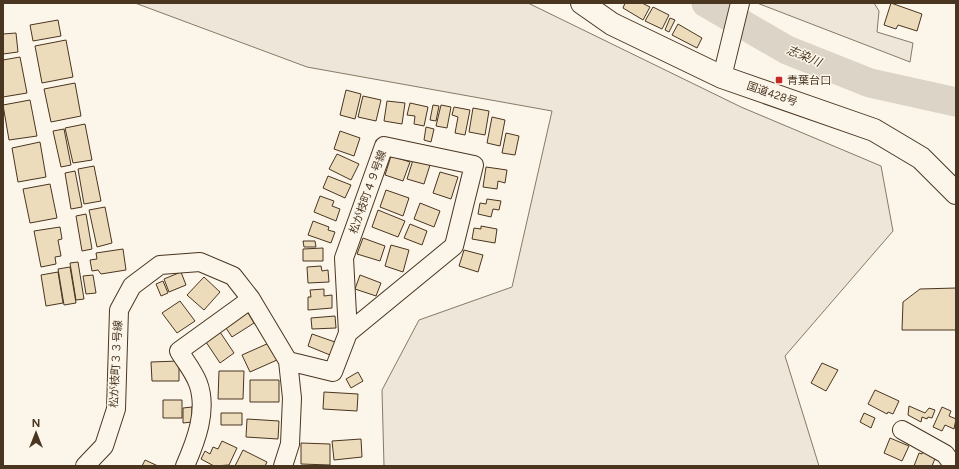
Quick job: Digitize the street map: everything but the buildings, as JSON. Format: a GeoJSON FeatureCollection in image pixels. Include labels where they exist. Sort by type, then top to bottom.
{"type":"FeatureCollection","features":[{"type":"Feature","properties":{"kind":"highway","name":"国道428号"},"geometry":{"type":"LineString","coordinates":[[582,3],[612,24],[722,77],[874,130],[921,158],[956,194]]}},
{"type":"Feature","properties":{"kind":"street"},"geometry":{"type":"LineString","coordinates":[[722,77],[740,3]]}},
{"type":"Feature","properties":{"kind":"street","name":"松が枝町４９号線"},"geometry":{"type":"LineString","coordinates":[[288,361],[333,372],[348,333],[344,258],[384,146],[474,165],[454,246],[348,333]]}},
{"type":"Feature","properties":{"kind":"street","name":"松が枝町３３号線"},"geometry":{"type":"LineString","coordinates":[[85,466],[104,446],[116,409],[119,310],[132,286],[160,265],[200,262],[234,276],[251,299],[288,361],[291,405],[290,444],[283,466]]}},
{"type":"Feature","properties":{"kind":"street"},"geometry":{"type":"LineString","coordinates":[[185,466],[195,443],[202,414],[198,383],[179,351],[251,299]]}},
{"type":"Feature","properties":{"kind":"street"},"geometry":{"type":"LineString","coordinates":[[902,430],[945,454],[954,466]]}},
{"type":"Feature","properties":{"kind":"shaded area"},"geometry":{"type":"Polygon","coordinates":[[[135,3],[528,3],[741,107],[881,166],[893,231],[785,356],[819,466],[384,466],[382,390],[419,320],[512,287],[552,111],[307,67],[135,3]]]}},
{"type":"Feature","properties":{"kind":"shaded area"},"geometry":{"type":"Polygon","coordinates":[[[757,3],[874,3],[879,11],[877,32],[913,43],[910,62],[757,3]]]}},
{"type":"Feature","properties":{"kind":"waterway","name":"志染川"},"geometry":{"type":"LineString","coordinates":[[706,3],[787,50],[870,83],[956,102]]}},
{"type":"Feature","properties":{"kind":"place","name":"青葉台口"},"geometry":{"type":"Point","coordinates":[779,80]}}]}
